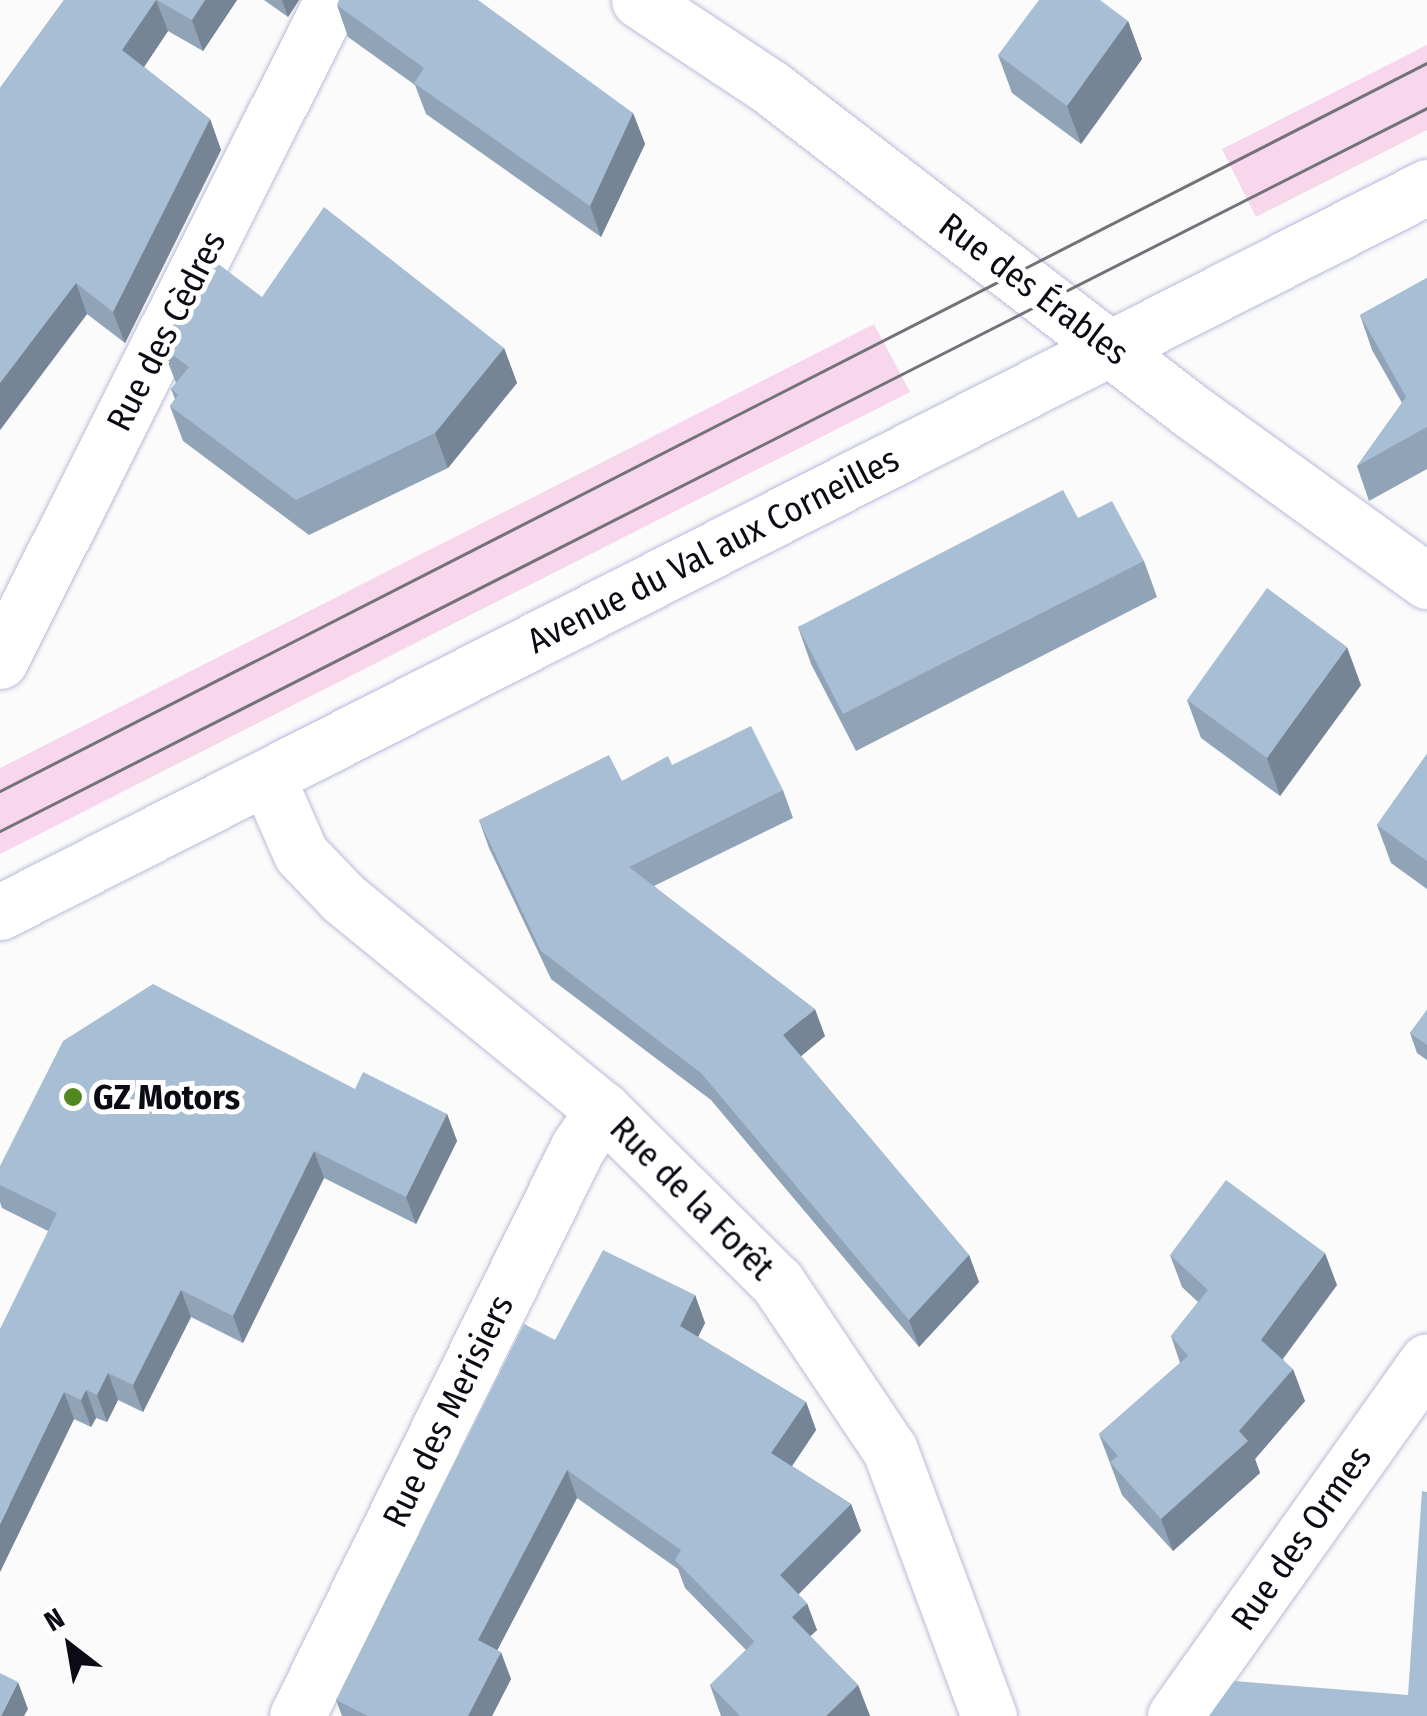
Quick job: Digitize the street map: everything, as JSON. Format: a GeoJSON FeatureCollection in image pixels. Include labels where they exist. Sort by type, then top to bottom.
{"type":"FeatureCollection","features":[{"type":"Feature","properties":{"kind":"street","name":"Rue des Cèdres"},"geometry":{"type":"LineString","coordinates":[[0,662],[332,0]]}},
{"type":"Feature","properties":{"kind":"street","name":"Rue des Érables"},"geometry":{"type":"LineString","coordinates":[[639,0],[770,86],[1427,581]]}},
{"type":"Feature","properties":{"kind":"street","name":"Avenue du Val aux Corneilles"},"geometry":{"type":"LineString","coordinates":[[0,912],[1427,187]]}},
{"type":"Feature","properties":{"kind":"street","name":"Rue de la Forêt"},"geometry":{"type":"LineString","coordinates":[[268,777],[302,854],[344,898],[603,1110],[777,1282],[890,1450],[989,1716]]}},
{"type":"Feature","properties":{"kind":"street","name":"Rue des Merisiers"},"geometry":{"type":"LineString","coordinates":[[297,1716],[569,1165],[603,1110]]}},
{"type":"Feature","properties":{"kind":"street","name":"Rue des Ormes"},"geometry":{"type":"LineString","coordinates":[[1175,1716],[1427,1361]]}},
{"type":"Feature","properties":{"kind":"shaded area"},"geometry":{"type":"Polygon","coordinates":[[[1427,45],[1427,130],[1256,217],[1222,149],[1427,45]]]}},
{"type":"Feature","properties":{"kind":"shaded area"},"geometry":{"type":"Polygon","coordinates":[[[874,324],[910,392],[0,854],[0,768],[874,324]]]}},
{"type":"Feature","properties":{"kind":"building"},"geometry":{"type":"Polygon","coordinates":[[[64,0],[156,0],[122,50],[210,119],[113,312],[76,283],[0,383],[0,88],[64,0]]]}},
{"type":"Feature","properties":{"kind":"building"},"geometry":{"type":"Polygon","coordinates":[[[157,0],[205,0],[192,20],[157,0]]]}},
{"type":"Feature","properties":{"kind":"building"},"geometry":{"type":"Polygon","coordinates":[[[339,0],[478,0],[633,113],[590,206],[414,83],[424,68],[337,5],[339,0]]]}},
{"type":"Feature","properties":{"kind":"building"},"geometry":{"type":"Polygon","coordinates":[[[1039,0],[1100,0],[1128,21],[1067,106],[998,55],[1039,0]]]}},
{"type":"Feature","properties":{"kind":"building"},"geometry":{"type":"Polygon","coordinates":[[[324,207],[504,348],[435,433],[296,500],[170,406],[178,395],[171,389],[189,367],[162,347],[208,256],[262,297],[324,207]]]}},
{"type":"Feature","properties":{"kind":"building"},"geometry":{"type":"Polygon","coordinates":[[[1427,278],[1427,427],[1357,466],[1406,397],[1360,315],[1427,278]]]}},
{"type":"Feature","properties":{"kind":"building"},"geometry":{"type":"Polygon","coordinates":[[[1063,490],[1078,518],[1112,501],[1144,561],[843,714],[798,627],[1063,490]]]}},
{"type":"Feature","properties":{"kind":"building"},"geometry":{"type":"Polygon","coordinates":[[[1267,588],[1347,647],[1267,758],[1187,700],[1267,588]]]}},
{"type":"Feature","properties":{"kind":"building"},"geometry":{"type":"Polygon","coordinates":[[[751,726],[783,790],[629,867],[815,1009],[783,1035],[969,1255],[909,1320],[701,1073],[541,951],[479,820],[609,755],[622,781],[668,756],[672,765],[751,726]]]}},
{"type":"Feature","properties":{"kind":"building"},"geometry":{"type":"Polygon","coordinates":[[[1427,754],[1427,861],[1377,825],[1427,754]]]}},
{"type":"Feature","properties":{"kind":"building"},"geometry":{"type":"Polygon","coordinates":[[[153,984],[355,1089],[363,1072],[447,1114],[406,1197],[314,1151],[233,1316],[181,1290],[133,1385],[108,1373],[97,1395],[86,1390],[81,1400],[64,1392],[0,1524],[0,1329],[57,1213],[0,1185],[0,1166],[63,1041],[153,984]]]}},
{"type":"Feature","properties":{"kind":"building"},"geometry":{"type":"Polygon","coordinates":[[[1427,1010],[1427,1045],[1410,1033],[1427,1010]]]}},
{"type":"Feature","properties":{"kind":"building"},"geometry":{"type":"Polygon","coordinates":[[[1226,1180],[1325,1253],[1261,1340],[1293,1369],[1239,1431],[1248,1441],[1161,1519],[1110,1462],[1118,1456],[1099,1434],[1188,1356],[1171,1336],[1208,1290],[1170,1255],[1226,1180]]]}},
{"type":"Feature","properties":{"kind":"building"},"geometry":{"type":"Polygon","coordinates":[[[603,1250],[695,1295],[680,1326],[806,1402],[771,1453],[851,1504],[780,1575],[807,1603],[792,1617],[786,1611],[755,1642],[675,1560],[681,1550],[567,1470],[478,1640],[501,1652],[468,1716],[368,1716],[336,1700],[524,1324],[555,1340],[603,1250]]]}},
{"type":"Feature","properties":{"kind":"building"},"geometry":{"type":"Polygon","coordinates":[[[1422,1491],[1427,1492],[1427,1716],[1209,1716],[1234,1681],[1408,1695],[1422,1491]]]}},
{"type":"Feature","properties":{"kind":"building"},"geometry":{"type":"Polygon","coordinates":[[[786,1611],[858,1685],[826,1716],[740,1716],[710,1685],[786,1611]]]}},
{"type":"Feature","properties":{"kind":"building"},"geometry":{"type":"Polygon","coordinates":[[[0,1673],[18,1682],[1,1716],[0,1716],[0,1673]]]}},
{"type":"Feature","properties":{"kind":"tram line"},"geometry":{"type":"LineString","coordinates":[[0,791],[1427,63]]}},
{"type":"Feature","properties":{"kind":"tram line"},"geometry":{"type":"LineString","coordinates":[[0,831],[1427,108]]}},
{"type":"Feature","properties":{"kind":"place","name":"GZ Motors"},"geometry":{"type":"Point","coordinates":[73,1097]}}]}
